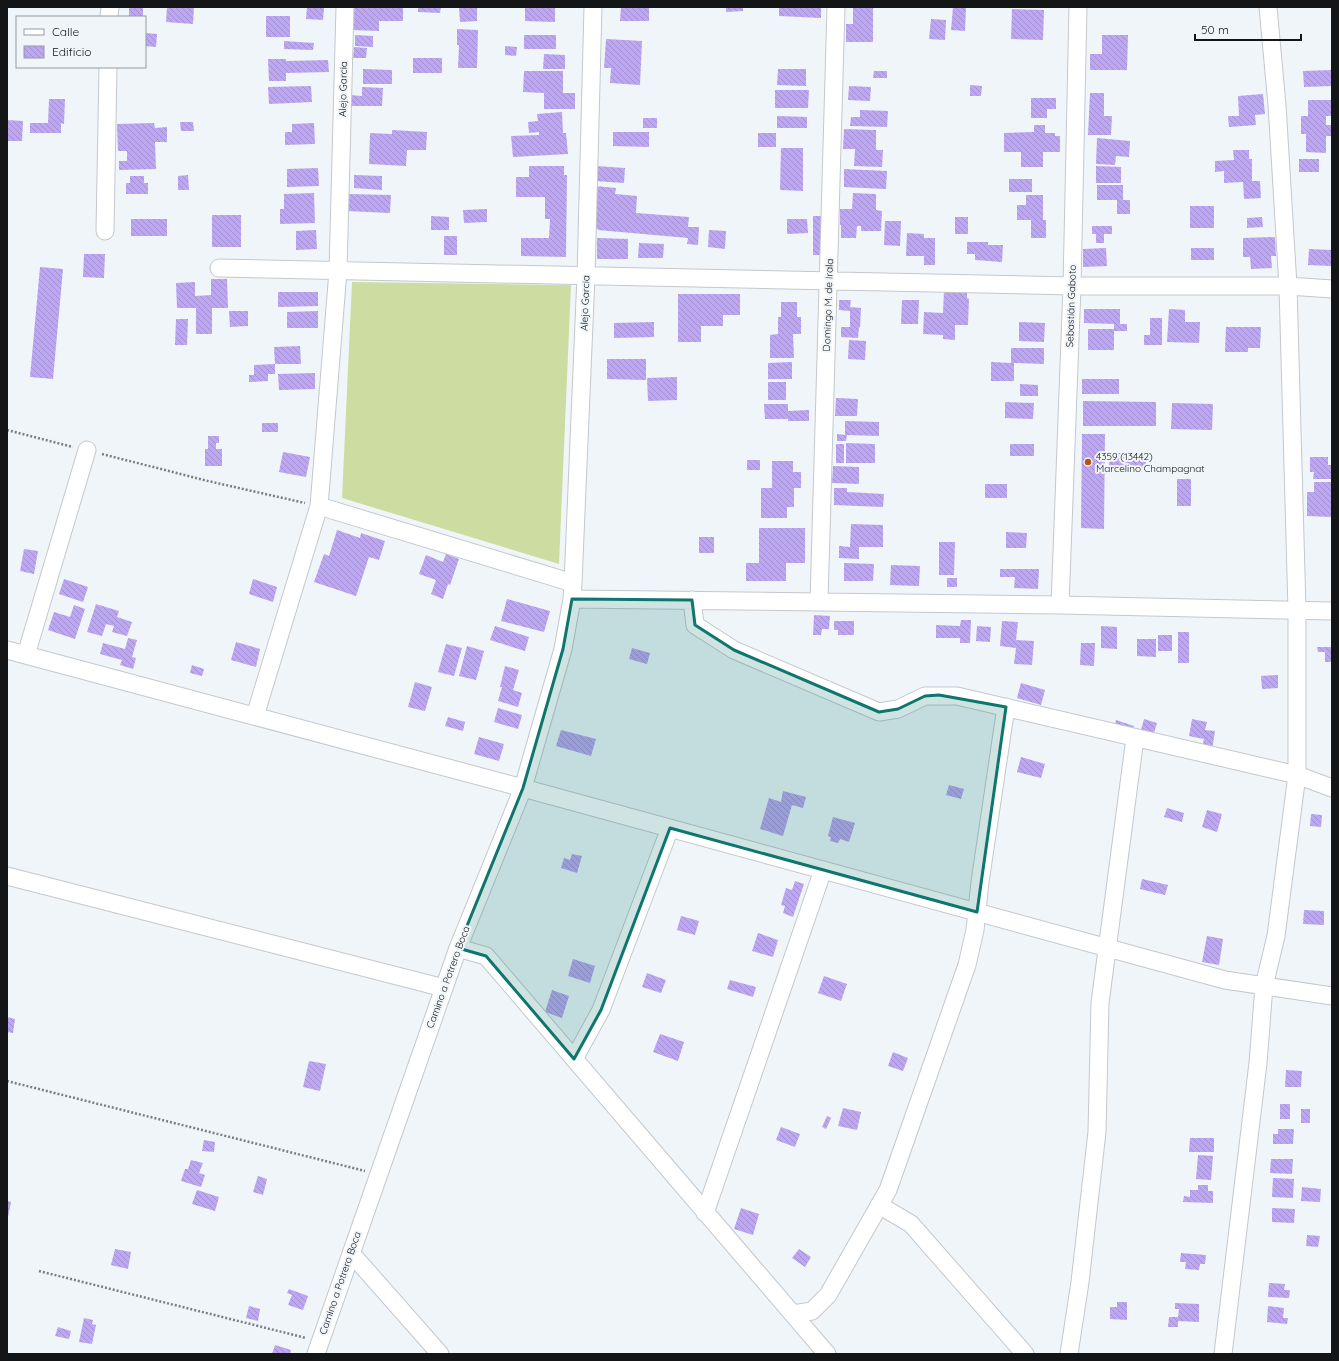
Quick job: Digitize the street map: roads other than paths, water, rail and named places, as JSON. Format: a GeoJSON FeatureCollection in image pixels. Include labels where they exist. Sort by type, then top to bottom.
{"type":"FeatureCollection","features":[{"type":"Feature","properties":{"kind":"street","name":"Alejo Garcia"},"geometry":{"type":"LineString","coordinates":[[255,716],[319,506],[338,272],[345,7]]}},
{"type":"Feature","properties":{"kind":"street","name":"Alejo Garcia"},"geometry":{"type":"LineString","coordinates":[[572,591],[586,276],[593,7]]}},
{"type":"Feature","properties":{"kind":"street","name":"Domingo M. de Irala"},"geometry":{"type":"LineString","coordinates":[[819,602],[836,7]]}},
{"type":"Feature","properties":{"kind":"street","name":"Sebastián Gaboto"},"geometry":{"type":"LineString","coordinates":[[1060,605],[1072,286],[1078,7]]}},
{"type":"Feature","properties":{"kind":"street"},"geometry":{"type":"LineString","coordinates":[[1223,1354],[1258,1063],[1264,986],[1276,936],[1297,775],[1297,610],[1288,286],[1278,105],[1268,7]]}},
{"type":"Feature","properties":{"kind":"street"},"geometry":{"type":"LineString","coordinates":[[105,230],[108,68]]}},
{"type":"Feature","properties":{"kind":"street"},"geometry":{"type":"LineString","coordinates":[[220,268],[338,272],[1072,286],[1288,286],[1332,289]]}},
{"type":"Feature","properties":{"kind":"street"},"geometry":{"type":"LineString","coordinates":[[26,655],[87,450]]}},
{"type":"Feature","properties":{"kind":"street"},"geometry":{"type":"LineString","coordinates":[[319,506],[572,591],[692,600],[1060,605],[1332,611]]}},
{"type":"Feature","properties":{"kind":"street","name":"Camino a Potrero Boca"},"geometry":{"type":"LineString","coordinates":[[318,1348],[458,948],[523,788],[563,649],[572,591]]}},
{"type":"Feature","properties":{"kind":"street"},"geometry":{"type":"LineString","coordinates":[[692,600],[695,625],[734,650],[879,712],[898,709],[925,696],[957,696],[1297,775],[1332,788]]}},
{"type":"Feature","properties":{"kind":"street"},"geometry":{"type":"LineString","coordinates":[[7,650],[523,788],[1225,980],[1332,996]]}},
{"type":"Feature","properties":{"kind":"street"},"geometry":{"type":"LineString","coordinates":[[793,1314],[812,1311],[828,1295],[888,1190],[967,965],[975,930],[1006,707]]}},
{"type":"Feature","properties":{"kind":"street"},"geometry":{"type":"LineString","coordinates":[[1070,1354],[1098,1132],[1100,1004],[1135,738]]}},
{"type":"Feature","properties":{"kind":"street"},"geometry":{"type":"LineString","coordinates":[[574,1059],[601,1010],[670,828]]}},
{"type":"Feature","properties":{"kind":"street"},"geometry":{"type":"LineString","coordinates":[[705,1212],[823,870]]}},
{"type":"Feature","properties":{"kind":"street"},"geometry":{"type":"LineString","coordinates":[[7,876],[444,988]]}},
{"type":"Feature","properties":{"kind":"street"},"geometry":{"type":"LineString","coordinates":[[458,948],[486,956],[828,1354]]}},
{"type":"Feature","properties":{"kind":"street"},"geometry":{"type":"LineString","coordinates":[[879,1205],[911,1224],[1025,1354]]}},
{"type":"Feature","properties":{"kind":"street"},"geometry":{"type":"LineString","coordinates":[[351,1253],[440,1354]]}},
{"type":"Feature","properties":{"kind":"place","name":"4359 (13442) Marcelino Champagnat"},"geometry":{"type":"Point","coordinates":[1088,462]}}]}
